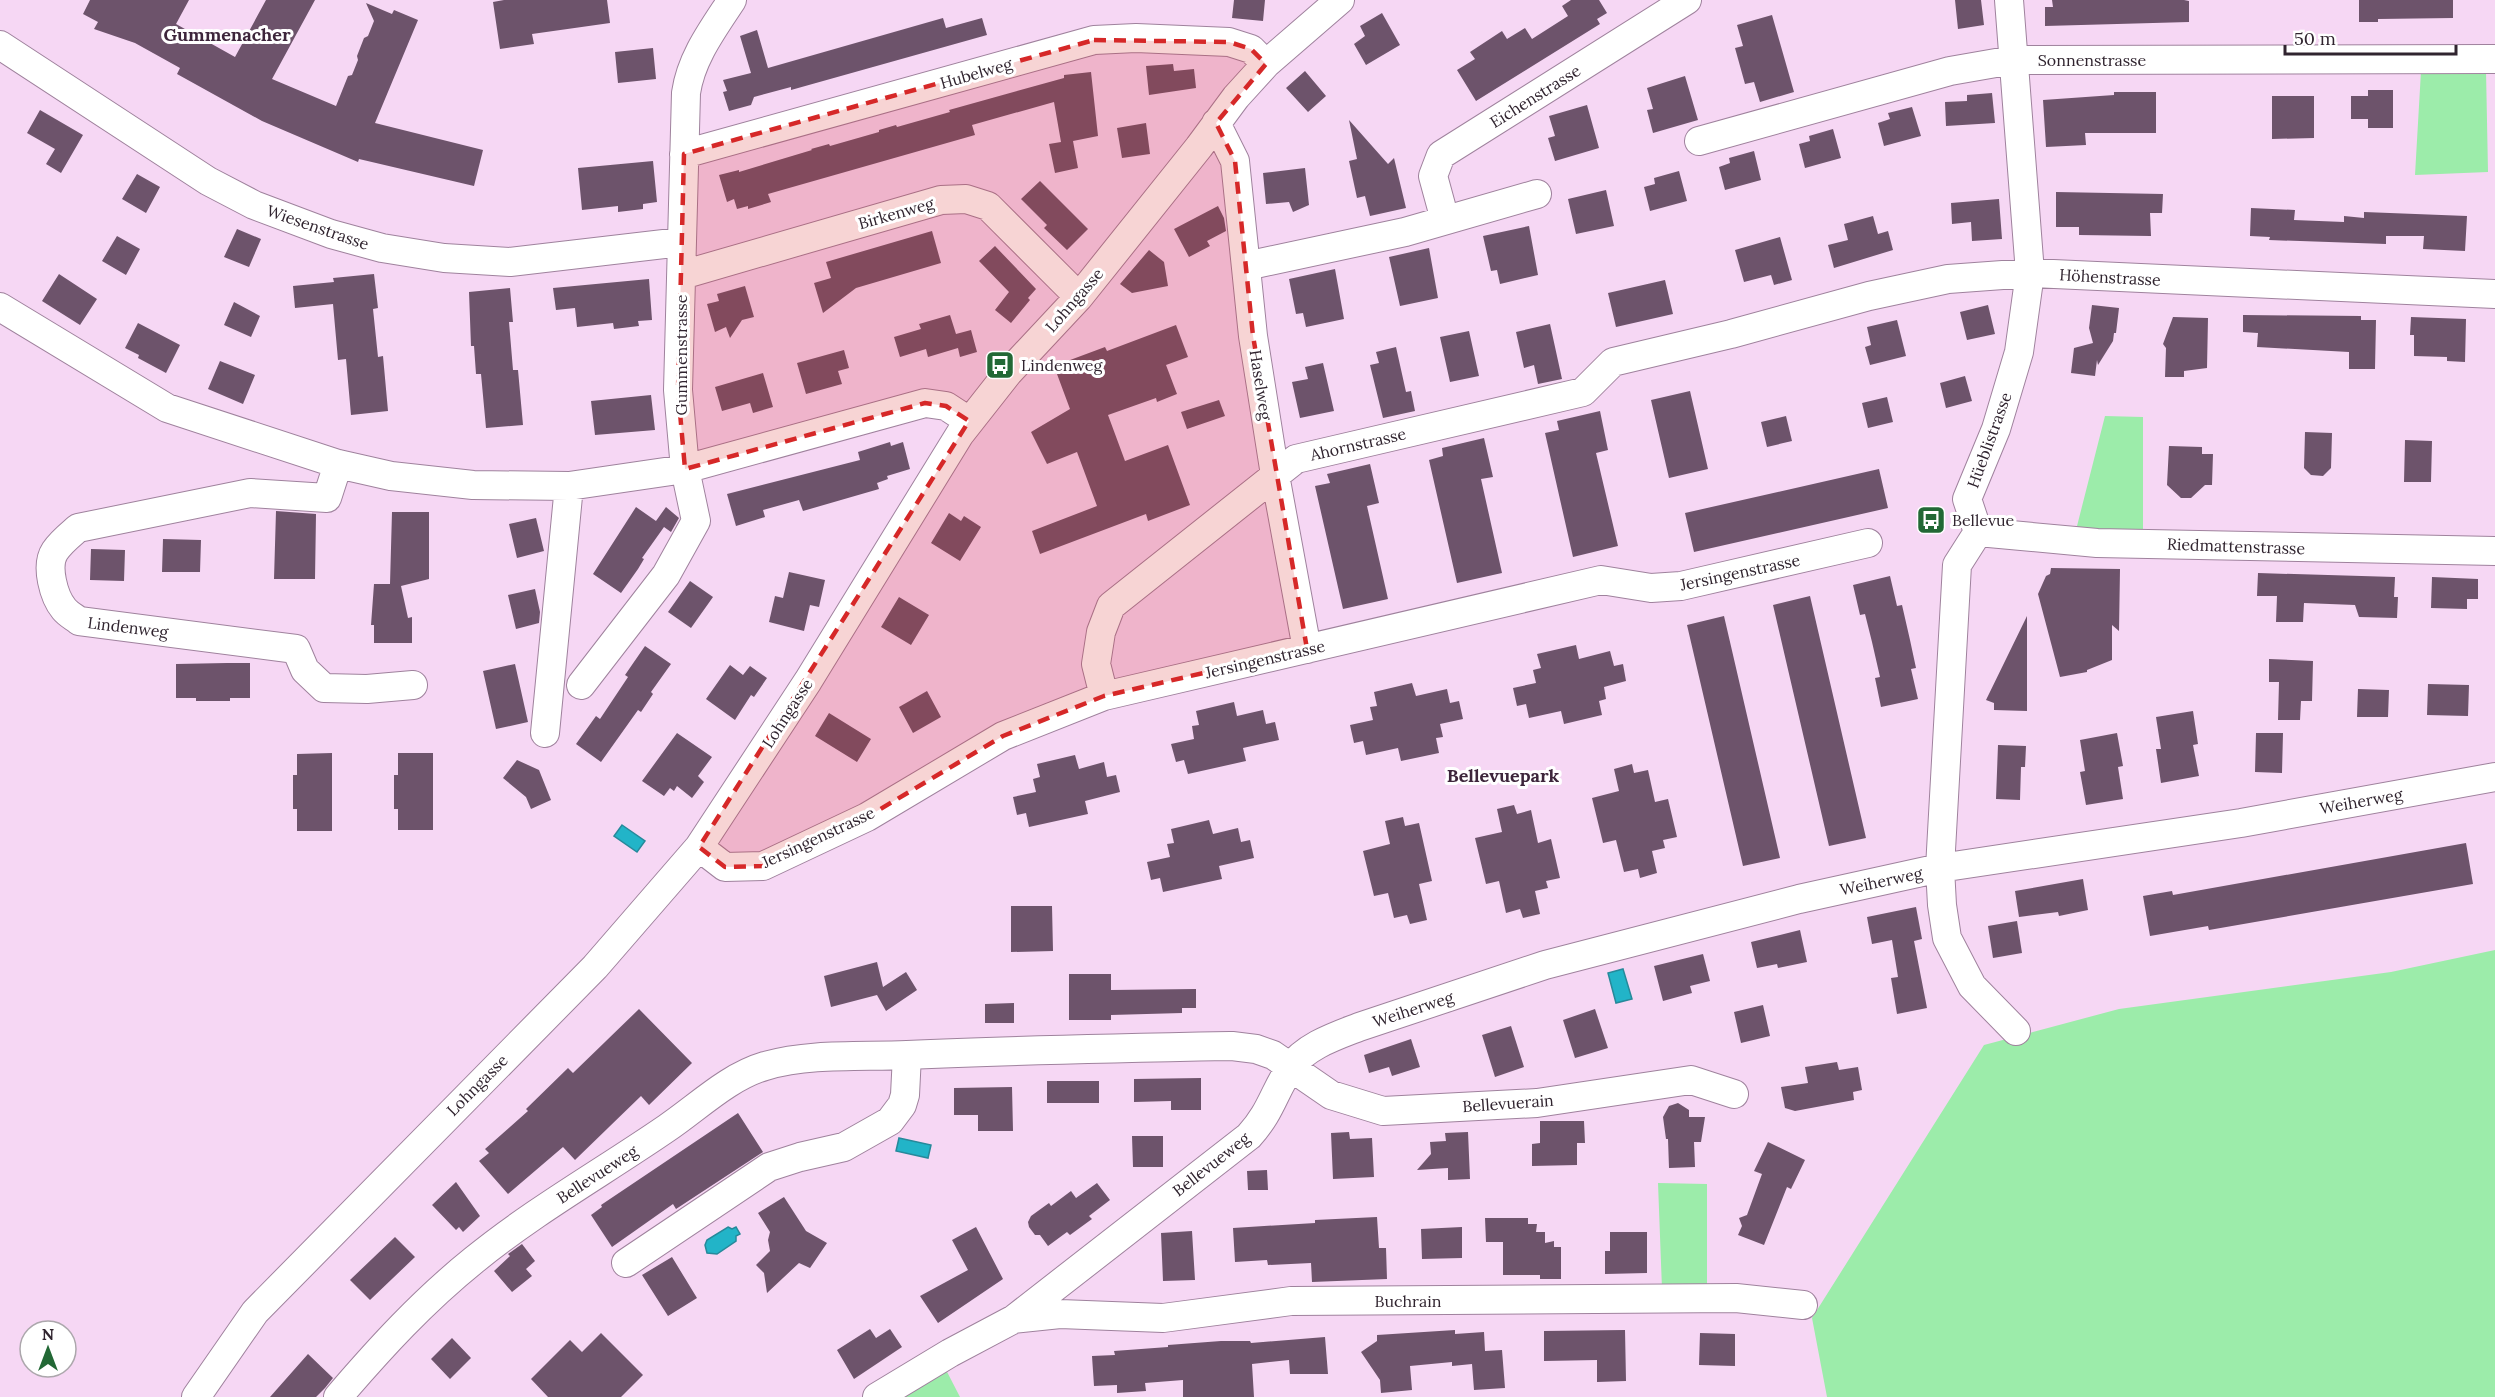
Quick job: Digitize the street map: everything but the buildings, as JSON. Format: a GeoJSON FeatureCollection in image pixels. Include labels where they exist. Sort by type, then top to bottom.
{"type":"FeatureCollection","features":[{"type":"Feature","properties":{"kind":"street","name":"Gummenstrasse"},"geometry":{"type":"LineString","coordinates":[[581,685],[666,575],[696,521],[686,469],[678,390],[688,79],[698,54],[732,0]]}},
{"type":"Feature","properties":{"kind":"street","name":"Lohngasse"},"geometry":{"type":"LineString","coordinates":[[196,1397],[255,1312],[595,967],[699,848],[808,681],[969,421],[1008,373],[1079,297],[1236,97],[1266,64],[1340,0]]}},
{"type":"Feature","properties":{"kind":"street","name":"Eichenstrasse"},"geometry":{"type":"LineString","coordinates":[[1445,220],[1433,176],[1441,155],[1687,0]]}},
{"type":"Feature","properties":{"kind":"street","name":"Hüeblistrasse"},"geometry":{"type":"LineString","coordinates":[[1978,532],[1967,499],[1996,429],[2019,352],[2030,273],[2009,0]]}},
{"type":"Feature","properties":{"kind":"street","name":"Hubelweg"},"geometry":{"type":"LineString","coordinates":[[684,154],[1094,40],[1136,38],[1229,42],[1251,49],[1266,64]]}},
{"type":"Feature","properties":{"kind":"street","name":"Wiesenstrasse"},"geometry":{"type":"LineString","coordinates":[[0,45],[208,181],[254,205],[331,234],[397,251],[444,258],[510,261],[681,242]]}},
{"type":"Feature","properties":{"kind":"street","name":"Sonnenstrasse"},"geometry":{"type":"LineString","coordinates":[[1699,141],[1950,71],[2013,60],[2495,58]]}},
{"type":"Feature","properties":{"kind":"street","name":"Haselweg"},"geometry":{"type":"LineString","coordinates":[[1216,123],[1235,161],[1253,336],[1275,475],[1307,649]]}},
{"type":"Feature","properties":{"kind":"street"},"geometry":{"type":"LineString","coordinates":[[1246,266],[1405,232],[1537,194]]}},
{"type":"Feature","properties":{"kind":"street","name":"Birkenweg"},"geometry":{"type":"LineString","coordinates":[[682,275],[941,200],[966,199],[988,206],[1079,297]]}},
{"type":"Feature","properties":{"kind":"street","name":"Höhenstrasse"},"geometry":{"type":"LineString","coordinates":[[1731,334],[1869,296],[1948,279],[2030,273],[2495,294]]}},
{"type":"Feature","properties":{"kind":"street"},"geometry":{"type":"LineString","coordinates":[[0,307],[167,408],[338,464],[391,476],[473,485],[569,486],[686,469],[925,403],[939,403],[969,421]]}},
{"type":"Feature","properties":{"kind":"street","name":"Ahornstrasse"},"geometry":{"type":"LineString","coordinates":[[1104,696],[1096,664],[1101,632],[1111,606],[1296,459],[1584,392],[1613,362],[1731,334]]}},
{"type":"Feature","properties":{"kind":"street","name":"Lindenweg"},"geometry":{"type":"LineString","coordinates":[[338,464],[327,498],[250,493],[78,528],[63,540],[53,553],[51,571],[55,589],[63,608],[79,621],[296,649],[305,670],[324,688],[367,689],[413,685]]}},
{"type":"Feature","properties":{"kind":"street"},"geometry":{"type":"LineString","coordinates":[[545,733],[569,486]]}},
{"type":"Feature","properties":{"kind":"street"},"geometry":{"type":"LineString","coordinates":[[1978,532],[1957,565],[1940,868],[1942,905],[1947,938],[1972,986],[2016,1031]]}},
{"type":"Feature","properties":{"kind":"street","name":"Riedmattenstrasse"},"geometry":{"type":"LineString","coordinates":[[1978,532],[2097,543],[2495,551]]}},
{"type":"Feature","properties":{"kind":"street","name":"Jersingenstrasse"},"geometry":{"type":"LineString","coordinates":[[699,848],[725,867],[763,866],[867,817],[1003,736],[1104,696],[1601,580],[1652,588],[1681,586],[1868,543]]}},
{"type":"Feature","properties":{"kind":"street","name":"Weiherweg"},"geometry":{"type":"LineString","coordinates":[[1291,1067],[1309,1051],[1350,1031],[1545,965],[1753,910],[1940,868],[2241,823],[2495,777]]}},
{"type":"Feature","properties":{"kind":"street","name":"Bellevueweg"},"geometry":{"type":"LineString","coordinates":[[338,1397],[404,1323],[475,1259],[523,1223],[746,1073],[766,1066],[791,1061],[907,1055],[1232,1046],[1256,1049],[1273,1055],[1291,1067],[1263,1121],[1249,1136],[1014,1319],[950,1353],[877,1397]]}},
{"type":"Feature","properties":{"kind":"street"},"geometry":{"type":"LineString","coordinates":[[626,1263],[769,1167],[800,1156],[844,1147],[890,1121],[897,1113],[905,1095],[907,1055]]}},
{"type":"Feature","properties":{"kind":"street","name":"Bellevuerain"},"geometry":{"type":"LineString","coordinates":[[1291,1067],[1331,1095],[1383,1112],[1537,1103],[1690,1080],[1734,1094]]}},
{"type":"Feature","properties":{"kind":"street","name":"Buchrain"},"geometry":{"type":"LineString","coordinates":[[1014,1319],[1060,1314],[1163,1317],[1291,1302],[1736,1298],[1803,1305]]}},
{"type":"Feature","properties":{"kind":"highlighted area"},"geometry":{"type":"Polygon","coordinates":[[[1094,40],[1229,42],[1251,49],[1266,64],[1216,123],[1235,161],[1253,336],[1307,649],[1104,696],[1003,736],[867,817],[763,866],[725,867],[699,847],[969,421],[946,406],[925,403],[685,469],[678,390],[684,154],[1094,40]]]}},
{"type":"Feature","properties":{"kind":"green space"},"geometry":{"type":"Polygon","coordinates":[[[2486,70],[2488,172],[2415,175],[2421,71],[2486,70]]]}},
{"type":"Feature","properties":{"kind":"green space"},"geometry":{"type":"Polygon","coordinates":[[[2105,416],[2143,417],[2143,531],[2076,530],[2105,416]]]}},
{"type":"Feature","properties":{"kind":"green space"},"geometry":{"type":"Polygon","coordinates":[[[2495,950],[2495,1397],[1827,1397],[1812,1318],[1984,1045],[2119,1009],[2391,972],[2495,950]]]}},
{"type":"Feature","properties":{"kind":"green space"},"geometry":{"type":"Polygon","coordinates":[[[1658,1183],[1707,1184],[1707,1290],[1662,1289],[1658,1183]]]}},
{"type":"Feature","properties":{"kind":"green space"},"geometry":{"type":"Polygon","coordinates":[[[944,1366],[960,1397],[894,1397],[944,1366]]]}},
{"type":"Feature","properties":{"kind":"water"},"geometry":{"type":"Polygon","coordinates":[[[622,825],[645,841],[637,852],[614,836],[622,825]]]}},
{"type":"Feature","properties":{"kind":"water"},"geometry":{"type":"Polygon","coordinates":[[[1623,969],[1632,999],[1616,1003],[1608,973],[1623,969]]]}},
{"type":"Feature","properties":{"kind":"water"},"geometry":{"type":"Polygon","coordinates":[[[899,1138],[931,1145],[928,1158],[896,1151],[899,1138]]]}},
{"type":"Feature","properties":{"kind":"water"},"geometry":{"type":"Polygon","coordinates":[[[728,1227],[732,1229],[736,1227],[740,1234],[736,1236],[736,1241],[717,1254],[707,1253],[705,1245],[707,1240],[728,1227]]]}},
{"type":"Feature","properties":{"kind":"place","name":"Lindenweg"},"geometry":{"type":"Point","coordinates":[1000,365]}},
{"type":"Feature","properties":{"kind":"place","name":"Bellevue"},"geometry":{"type":"Point","coordinates":[1931,520]}},
{"type":"Feature","properties":{"kind":"district","name":"Gummenacher"},"geometry":{"type":"Point","coordinates":[227,34]}},
{"type":"Feature","properties":{"kind":"district","name":"Bellevuepark"},"geometry":{"type":"Point","coordinates":[1503,775]}}]}
